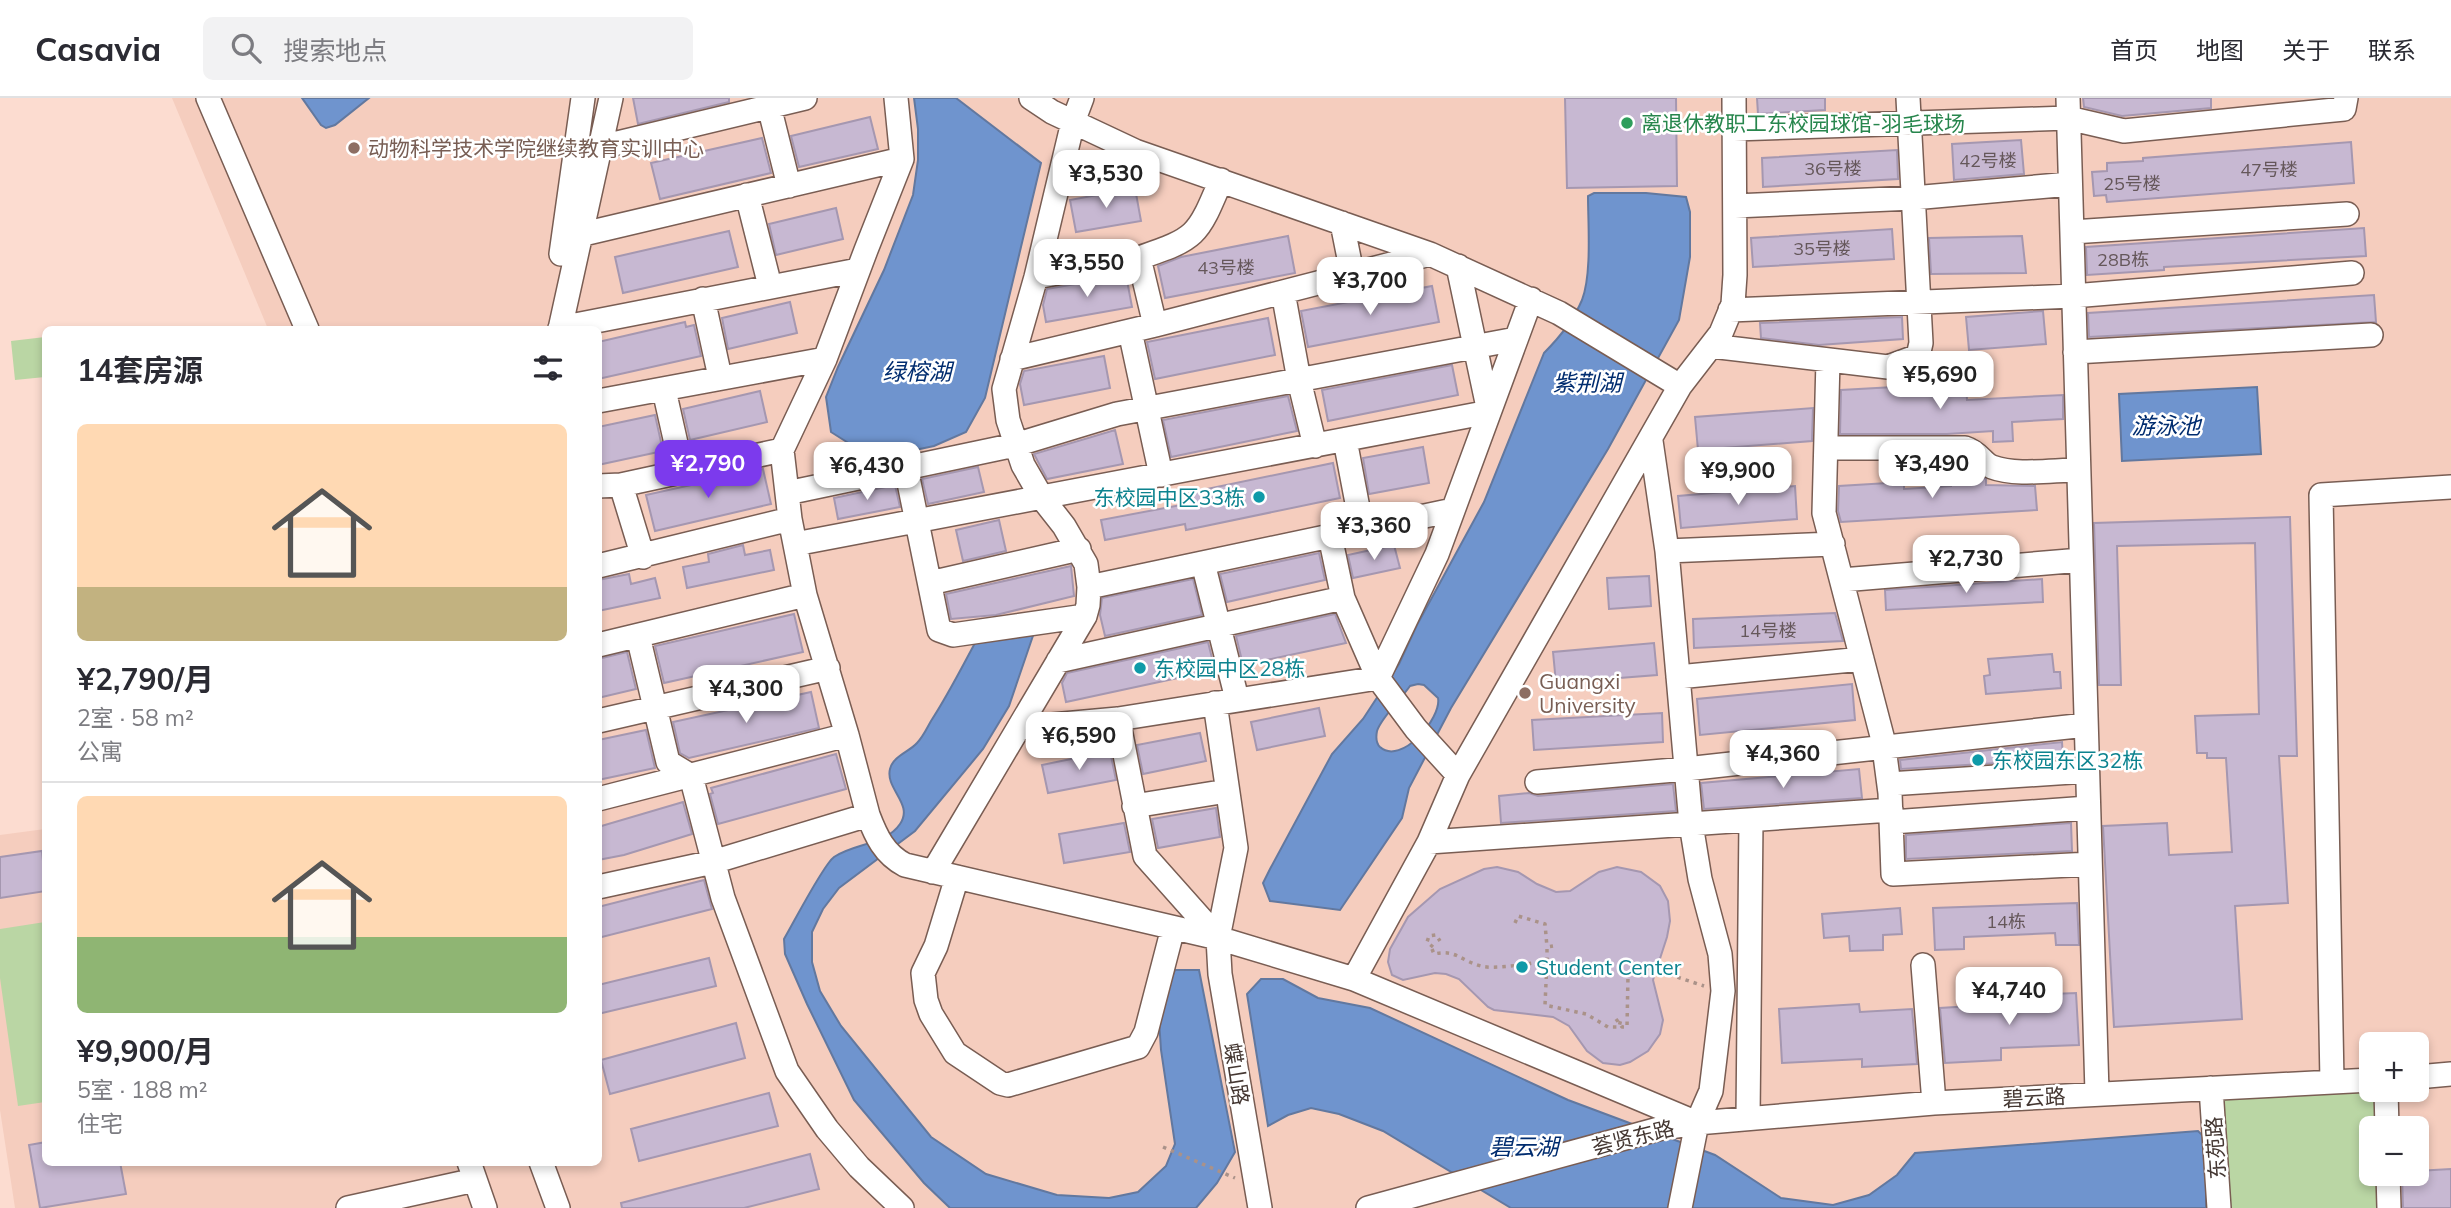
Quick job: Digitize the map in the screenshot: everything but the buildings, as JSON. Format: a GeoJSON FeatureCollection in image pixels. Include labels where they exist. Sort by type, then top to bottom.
{"type":"FeatureCollection","features":[{"type":"Feature","properties":{"kind":"street"},"geometry":{"type":"LineString","coordinates":[[208,98],[306,326]]}},
{"type":"Feature","properties":{"kind":"street"},"geometry":{"type":"LineString","coordinates":[[557,326],[583,98]]}},
{"type":"Feature","properties":{"kind":"street"},"geometry":{"type":"LineString","coordinates":[[558,326],[611,98]]}},
{"type":"Feature","properties":{"kind":"street"},"geometry":{"type":"LineString","coordinates":[[601,147],[768,102],[806,98]]}},
{"type":"Feature","properties":{"kind":"street"},"geometry":{"type":"LineString","coordinates":[[896,98],[902,159],[825,359],[782,450],[790,519],[805,595],[872,825],[891,858],[905,865],[933,872],[1218,938],[1354,979],[1695,1133]]}},
{"type":"Feature","properties":{"kind":"street"},"geometry":{"type":"LineString","coordinates":[[1031,98],[1052,112],[1135,151],[1458,266],[1559,313],[1672,381]]}},
{"type":"Feature","properties":{"kind":"street"},"geometry":{"type":"LineString","coordinates":[[933,872],[1088,606],[1086,564],[1065,526],[1042,498],[1023,465],[1015,445],[1004,389],[1036,276],[1073,122],[1082,98]]}},
{"type":"Feature","properties":{"kind":"street"},"geometry":{"type":"LineString","coordinates":[[1354,979],[1429,842],[1458,775],[1651,441],[1672,381],[1711,346],[1721,333],[1730,310],[1735,275],[1734,98]]}},
{"type":"Feature","properties":{"kind":"street"},"geometry":{"type":"LineString","coordinates":[[1711,346],[1888,366],[1918,356],[1921,343],[1908,98]]}},
{"type":"Feature","properties":{"kind":"street"},"geometry":{"type":"LineString","coordinates":[[1734,129],[1909,123],[2068,108],[2124,131],[2239,108],[2344,109],[2346,98]]}},
{"type":"Feature","properties":{"kind":"street"},"geometry":{"type":"LineString","coordinates":[[768,102],[789,186]]}},
{"type":"Feature","properties":{"kind":"street"},"geometry":{"type":"LineString","coordinates":[[2068,108],[2097,1093]]}},
{"type":"Feature","properties":{"kind":"street"},"geometry":{"type":"LineString","coordinates":[[579,234],[902,159]]}},
{"type":"Feature","properties":{"kind":"street"},"geometry":{"type":"LineString","coordinates":[[1036,276],[1139,258],[1189,239],[1204,222],[1221,180]]}},
{"type":"Feature","properties":{"kind":"street"},"geometry":{"type":"LineString","coordinates":[[1735,206],[1913,198],[2070,184]]}},
{"type":"Feature","properties":{"kind":"street"},"geometry":{"type":"LineString","coordinates":[[747,195],[770,286]]}},
{"type":"Feature","properties":{"kind":"street"},"geometry":{"type":"LineString","coordinates":[[2072,232],[2347,214]]}},
{"type":"Feature","properties":{"kind":"street"},"geometry":{"type":"LineString","coordinates":[[1342,223],[1352,274]]}},
{"type":"Feature","properties":{"kind":"street"},"geometry":{"type":"LineString","coordinates":[[1012,359],[1156,325],[1430,254]]}},
{"type":"Feature","properties":{"kind":"street"},"geometry":{"type":"LineString","coordinates":[[1139,258],[1156,325]]}},
{"type":"Feature","properties":{"kind":"street"},"geometry":{"type":"LineString","coordinates":[[1458,266],[1489,412]]}},
{"type":"Feature","properties":{"kind":"street"},"geometry":{"type":"LineString","coordinates":[[572,326],[858,270]]}},
{"type":"Feature","properties":{"kind":"street"},"geometry":{"type":"LineString","coordinates":[[1730,310],[2073,296],[2352,273]]}},
{"type":"Feature","properties":{"kind":"street"},"geometry":{"type":"LineString","coordinates":[[1283,292],[1315,446]]}},
{"type":"Feature","properties":{"kind":"street"},"geometry":{"type":"LineString","coordinates":[[703,299],[720,377]]}},
{"type":"Feature","properties":{"kind":"street"},"geometry":{"type":"LineString","coordinates":[[1381,681],[1437,554],[1531,299]]}},
{"type":"Feature","properties":{"kind":"street"},"geometry":{"type":"LineString","coordinates":[[1130,331],[1161,475]]}},
{"type":"Feature","properties":{"kind":"street"},"geometry":{"type":"LineString","coordinates":[[2075,352],[2371,335]]}},
{"type":"Feature","properties":{"kind":"street"},"geometry":{"type":"LineString","coordinates":[[787,493],[1015,445],[1117,414],[1516,340]]}},
{"type":"Feature","properties":{"kind":"street"},"geometry":{"type":"LineString","coordinates":[[602,400],[825,359]]}},
{"type":"Feature","properties":{"kind":"street"},"geometry":{"type":"LineString","coordinates":[[1828,359],[1824,513],[1884,746],[1889,784],[1893,874],[2090,864]]}},
{"type":"Feature","properties":{"kind":"street"},"geometry":{"type":"LineString","coordinates":[[664,390],[682,470]]}},
{"type":"Feature","properties":{"kind":"street"},"geometry":{"type":"LineString","coordinates":[[795,544],[1489,412]]}},
{"type":"Feature","properties":{"kind":"street"},"geometry":{"type":"LineString","coordinates":[[1345,440],[1362,529]]}},
{"type":"Feature","properties":{"kind":"street"},"geometry":{"type":"LineString","coordinates":[[1651,441],[1667,551],[1691,824],[1700,878],[1720,954],[1723,991],[1712,1091],[1695,1133],[1680,1208]]}},
{"type":"Feature","properties":{"kind":"street"},"geometry":{"type":"LineString","coordinates":[[1826,448],[1965,448],[1977,452],[1991,467],[2011,471],[2078,470]]}},
{"type":"Feature","properties":{"kind":"street"},"geometry":{"type":"LineString","coordinates":[[643,556],[610,486],[782,450]]}},
{"type":"Feature","properties":{"kind":"street"},"geometry":{"type":"LineString","coordinates":[[906,468],[939,630],[953,635],[1085,615]]}},
{"type":"Feature","properties":{"kind":"street"},"geometry":{"type":"LineString","coordinates":[[2332,1082],[2321,495],[2451,487]]}},
{"type":"Feature","properties":{"kind":"street"},"geometry":{"type":"LineString","coordinates":[[1089,587],[1453,510]]}},
{"type":"Feature","properties":{"kind":"street"},"geometry":{"type":"LineString","coordinates":[[602,565],[790,519]]}},
{"type":"Feature","properties":{"kind":"street"},"geometry":{"type":"LineString","coordinates":[[1330,536],[1343,598],[1381,681],[1436,754],[1458,775]]}},
{"type":"Feature","properties":{"kind":"street"},"geometry":{"type":"LineString","coordinates":[[1667,551],[1833,544]]}},
{"type":"Feature","properties":{"kind":"street"},"geometry":{"type":"LineString","coordinates":[[930,583],[1079,549]]}},
{"type":"Feature","properties":{"kind":"street"},"geometry":{"type":"LineString","coordinates":[[1842,580],[2081,560]]}},
{"type":"Feature","properties":{"kind":"street","name":"蝶山路"},"geometry":{"type":"LineString","coordinates":[[1203,563],[1219,626],[1226,701],[1227,791],[1236,848],[1218,938],[1220,974],[1260,1208]]}},
{"type":"Feature","properties":{"kind":"street"},"geometry":{"type":"LineString","coordinates":[[602,644],[805,595]]}},
{"type":"Feature","properties":{"kind":"street"},"geometry":{"type":"LineString","coordinates":[[1058,661],[1343,598]]}},
{"type":"Feature","properties":{"kind":"street"},"geometry":{"type":"LineString","coordinates":[[638,636],[668,762],[691,776],[706,825],[712,862],[787,1071],[859,1167],[902,1208]]}},
{"type":"Feature","properties":{"kind":"street"},"geometry":{"type":"LineString","coordinates":[[1678,677],[1862,659]]}},
{"type":"Feature","properties":{"kind":"street"},"geometry":{"type":"LineString","coordinates":[[602,720],[828,668]]}},
{"type":"Feature","properties":{"kind":"street"},"geometry":{"type":"LineString","coordinates":[[1018,728],[1118,719],[1226,701],[1381,681]]}},
{"type":"Feature","properties":{"kind":"street"},"geometry":{"type":"LineString","coordinates":[[1118,719],[1145,856],[1218,938]]}},
{"type":"Feature","properties":{"kind":"street"},"geometry":{"type":"LineString","coordinates":[[1537,782],[1686,769],[2086,725]]}},
{"type":"Feature","properties":{"kind":"street"},"geometry":{"type":"LineString","coordinates":[[602,798],[847,735]]}},
{"type":"Feature","properties":{"kind":"street"},"geometry":{"type":"LineString","coordinates":[[1889,784],[2087,771]]}},
{"type":"Feature","properties":{"kind":"street"},"geometry":{"type":"LineString","coordinates":[[1134,806],[1227,791]]}},
{"type":"Feature","properties":{"kind":"street"},"geometry":{"type":"LineString","coordinates":[[1429,842],[1751,820],[2088,808]]}},
{"type":"Feature","properties":{"kind":"street"},"geometry":{"type":"LineString","coordinates":[[1748,1118],[1751,820]]}},
{"type":"Feature","properties":{"kind":"street"},"geometry":{"type":"LineString","coordinates":[[602,886],[872,825]]}},
{"type":"Feature","properties":{"kind":"street"},"geometry":{"type":"LineString","coordinates":[[957,877],[936,946],[923,973],[929,1008],[955,1053],[1007,1085],[1138,1047],[1146,1032],[1173,928]]}},
{"type":"Feature","properties":{"kind":"street"},"geometry":{"type":"LineString","coordinates":[[1923,965],[1934,1103]]}},
{"type":"Feature","properties":{"kind":"street"},"geometry":{"type":"LineString","coordinates":[[2429,1076],[2451,1074]]}},
{"type":"Feature","properties":{"kind":"street","name":"碧云路"},"geometry":{"type":"LineString","coordinates":[[1695,1133],[1748,1118],[1934,1103],[2359,1081]]}},
{"type":"Feature","properties":{"kind":"street","name":"东苑路"},"geometry":{"type":"LineString","coordinates":[[2211,1088],[2219,1208]]}},
{"type":"Feature","properties":{"kind":"street","name":"荟贤东路"},"geometry":{"type":"LineString","coordinates":[[1368,1208],[1662,1128],[1695,1133]]}},
{"type":"Feature","properties":{"kind":"street"},"geometry":{"type":"LineString","coordinates":[[542,1166],[558,1208]]}},
{"type":"Feature","properties":{"kind":"street"},"geometry":{"type":"LineString","coordinates":[[348,1208],[472,1171],[485,1208]]}},
{"type":"Feature","properties":{"kind":"street"},"geometry":{"type":"LineString","coordinates":[[2388,1186],[2389,1208]]}},
{"type":"Feature","properties":{"kind":"path"},"geometry":{"type":"LineString","coordinates":[[1515,923],[1518,916],[1545,923],[1545,1005],[1586,1014],[1608,1027],[1619,1027],[1619,1020],[1622,1027],[1627,1027],[1628,975],[1650,968],[1723,991]]}},
{"type":"Feature","properties":{"kind":"path"},"geometry":{"type":"LineString","coordinates":[[1440,941],[1436,935],[1429,936],[1427,942],[1433,948],[1434,954],[1446,951],[1480,966],[1547,961]]}},
{"type":"Feature","properties":{"kind":"path"},"geometry":{"type":"LineString","coordinates":[[1547,947],[1553,946]]}},
{"type":"Feature","properties":{"kind":"path"},"geometry":{"type":"LineString","coordinates":[[1163,1147],[1233,1177]]}},
{"type":"Feature","properties":{"kind":"shaded area","name":"Guangxi University"},"geometry":{"type":"Polygon","coordinates":[[[172,98],[2451,98],[2451,1208],[15,1208],[0,1110],[0,835],[42,829],[42,1166],[602,1166],[602,326],[267,326],[172,98]]]}},
{"type":"Feature","properties":{"kind":"green space"},"geometry":{"type":"Polygon","coordinates":[[[42,337],[42,377],[15,380],[11,341],[42,337]]]}},
{"type":"Feature","properties":{"kind":"green space"},"geometry":{"type":"Polygon","coordinates":[[[42,922],[42,1102],[18,1106],[0,978],[0,929],[42,922]]]}},
{"type":"Feature","properties":{"kind":"green space"},"geometry":{"type":"Polygon","coordinates":[[[2359,1085],[2359,1102],[2382,1102],[2382,1116],[2359,1116],[2359,1186],[2384,1186],[2385,1208],[2223,1208],[2215,1093],[2359,1085]]]}},
{"type":"Feature","properties":{"kind":"water"},"geometry":{"type":"Polygon","coordinates":[[[302,98],[369,98],[335,125],[326,128],[302,98]]]}},
{"type":"Feature","properties":{"kind":"water","name":"绿榕湖"},"geometry":{"type":"Polygon","coordinates":[[[914,98],[956,98],[1041,163],[985,398],[966,432],[934,446],[896,454],[858,449],[831,432],[826,397],[884,270],[913,195],[918,160],[914,98]]]}},
{"type":"Feature","properties":{"kind":"water","name":"紫荆湖"},"geometry":{"type":"Polygon","coordinates":[[[1594,193],[1646,193],[1686,197],[1690,212],[1690,257],[1679,320],[1608,449],[1451,708],[1409,788],[1402,818],[1340,910],[1270,901],[1263,883],[1270,869],[1332,754],[1363,719],[1399,664],[1417,625],[1484,502],[1544,353],[1566,328],[1582,300],[1588,263],[1588,196],[1594,193]],[[1424,685],[1410,686],[1383,720],[1377,733],[1380,747],[1389,751],[1398,750],[1409,745],[1427,727],[1438,707],[1438,698],[1424,685]]]}},
{"type":"Feature","properties":{"kind":"water","name":"游泳池"},"geometry":{"type":"Polygon","coordinates":[[[2257,387],[2261,454],[2122,461],[2119,394],[2257,387]]]}},
{"type":"Feature","properties":{"kind":"water"},"geometry":{"type":"Polygon","coordinates":[[[1037,624],[1009,706],[983,749],[915,831],[839,888],[823,909],[812,932],[812,962],[820,991],[841,1026],[931,1137],[986,1174],[1057,1195],[1109,1198],[1138,1192],[1166,1166],[1175,1144],[1159,1020],[1163,997],[1175,970],[1199,970],[1235,1152],[1217,1183],[1196,1208],[950,1208],[924,1183],[854,1100],[785,954],[784,939],[829,862],[842,852],[887,836],[900,824],[904,810],[891,783],[890,769],[898,757],[921,738],[981,632],[1037,624]]]}},
{"type":"Feature","properties":{"kind":"water","name":"碧云湖"},"geometry":{"type":"Polygon","coordinates":[[[1261,979],[1283,979],[1318,998],[1370,1008],[1568,1100],[1715,1155],[1781,1198],[1833,1205],[1869,1195],[1897,1175],[1915,1153],[2198,1131],[2206,1139],[2206,1208],[1511,1208],[1383,1131],[1339,1114],[1311,1108],[1288,1115],[1268,1126],[1247,994],[1261,979]]]}},
{"type":"Feature","properties":{"kind":"place","name":"离退休教职工东校园球馆-羽毛球场"},"geometry":{"type":"Point","coordinates":[1627,123]}},
{"type":"Feature","properties":{"kind":"place","name":"动物科学技术学院继续教育实训中心"},"geometry":{"type":"Point","coordinates":[354,148]}},
{"type":"Feature","properties":{"kind":"place","name":"东校园中区33栋"},"geometry":{"type":"Point","coordinates":[1259,497]}},
{"type":"Feature","properties":{"kind":"place","name":"东校园中区28栋"},"geometry":{"type":"Point","coordinates":[1140,668]}},
{"type":"Feature","properties":{"kind":"place","name":"Guangxi University"},"geometry":{"type":"Point","coordinates":[1525,693]}},
{"type":"Feature","properties":{"kind":"place","name":"东校园东区32栋"},"geometry":{"type":"Point","coordinates":[1978,760]}},
{"type":"Feature","properties":{"kind":"place","name":"Student Center"},"geometry":{"type":"Point","coordinates":[1522,967]}}]}
